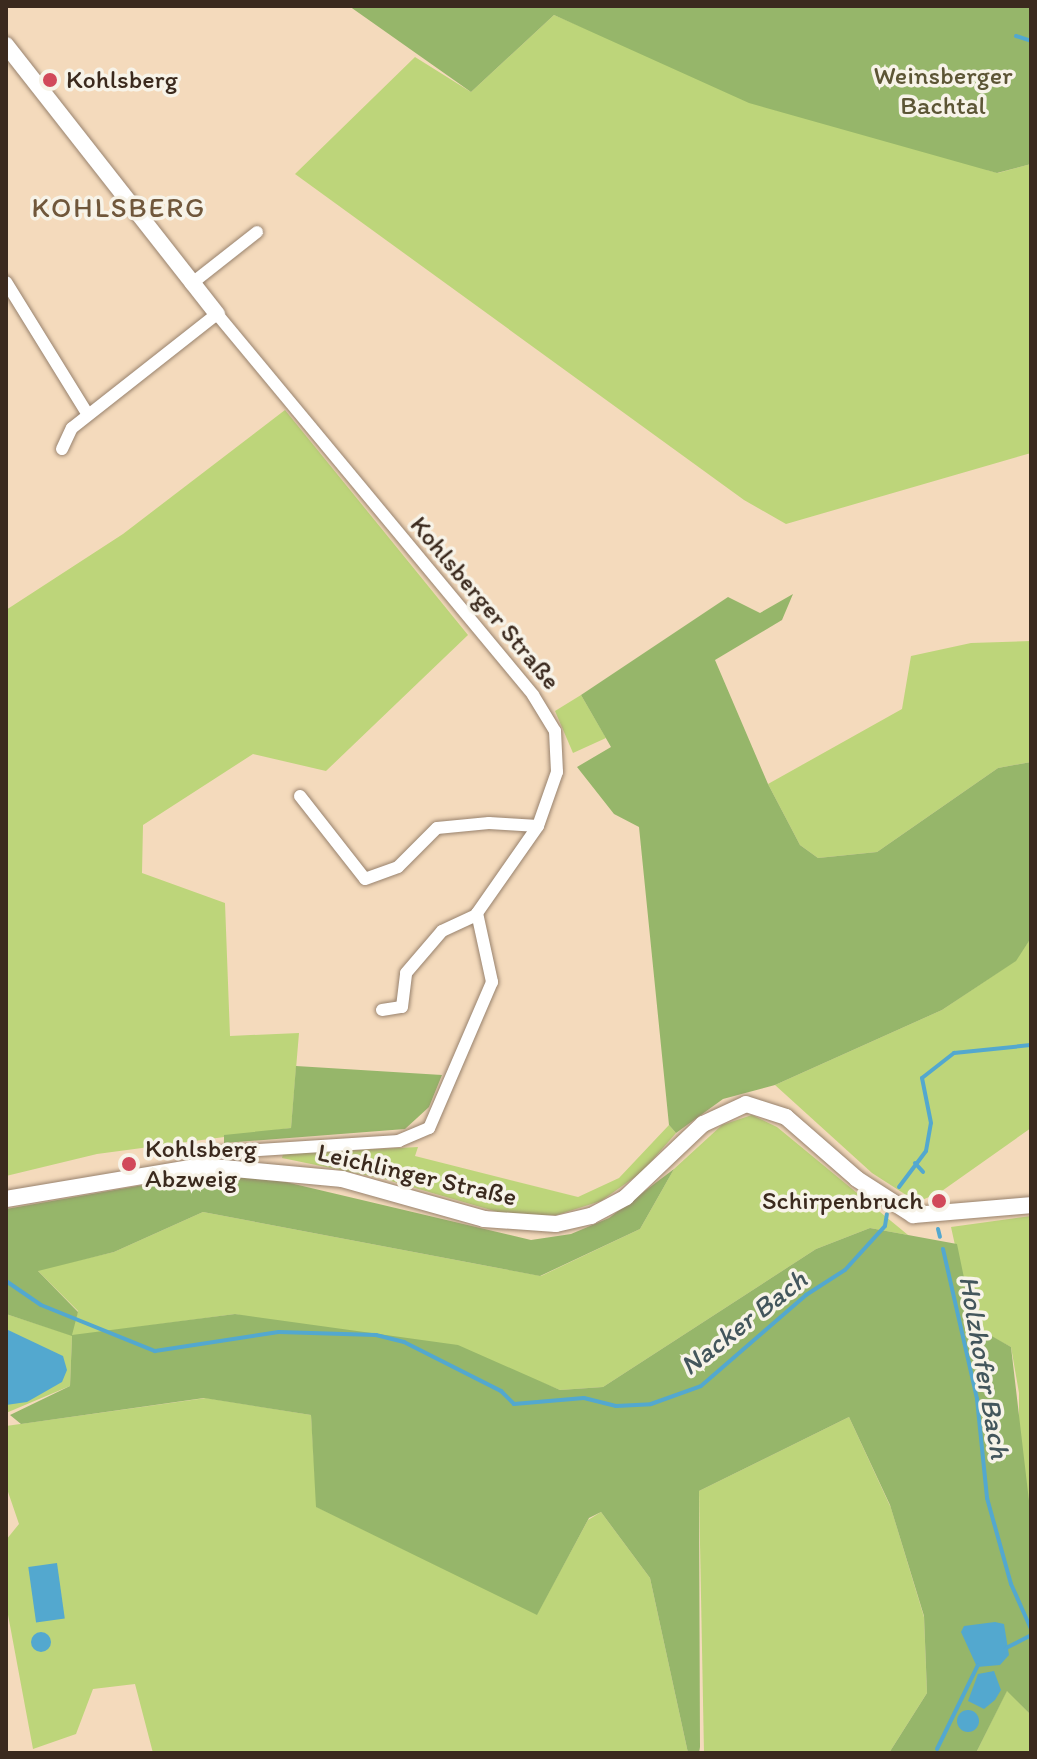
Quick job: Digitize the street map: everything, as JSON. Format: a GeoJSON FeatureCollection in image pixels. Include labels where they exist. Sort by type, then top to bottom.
{"type":"FeatureCollection","features":[{"type":"Feature","properties":{"kind":"main road","name":"Kohlsberger Straße"},"geometry":{"type":"LineString","coordinates":[[6,45],[217,314]]}},
{"type":"Feature","properties":{"kind":"main road","name":"Leichlinger Straße"},"geometry":{"type":"LineString","coordinates":[[6,1199],[202,1166],[342,1179],[484,1219],[556,1224],[612,1206],[703,1124],[731,1108],[754,1104],[786,1117],[857,1179],[913,1215],[1031,1205]]}},
{"type":"Feature","properties":{"kind":"street"},"geometry":{"type":"LineString","coordinates":[[191,284],[257,232]]}},
{"type":"Feature","properties":{"kind":"street"},"geometry":{"type":"LineString","coordinates":[[6,282],[88,415]]}},
{"type":"Feature","properties":{"kind":"street"},"geometry":{"type":"LineString","coordinates":[[62,449],[72,428],[217,314]]}},
{"type":"Feature","properties":{"kind":"street","name":"Kohlsberger Straße"},"geometry":{"type":"LineString","coordinates":[[217,314],[546,712],[556,737],[557,772],[538,826],[476,915]]}},
{"type":"Feature","properties":{"kind":"street"},"geometry":{"type":"LineString","coordinates":[[300,796],[365,879],[398,867],[437,828],[489,823],[538,826]]}},
{"type":"Feature","properties":{"kind":"street"},"geometry":{"type":"LineString","coordinates":[[202,1166],[212,1153],[399,1141],[424,1134],[492,982],[476,915],[442,931],[406,973],[402,1007],[382,1010]]}},
{"type":"Feature","properties":{"kind":"green space","name":"Weinsberger Bachtal"},"geometry":{"type":"Polygon","coordinates":[[[349,6],[1031,6],[1031,164],[997,173],[749,103],[554,15],[471,92],[349,6]]]}},
{"type":"Feature","properties":{"kind":"green space"},"geometry":{"type":"Polygon","coordinates":[[[1031,6],[987,170],[998,173],[1031,164],[1031,453],[786,524],[744,500],[295,174],[415,57],[471,92],[554,15],[778,111],[1031,6]]]}},
{"type":"Feature","properties":{"kind":"green space"},"geometry":{"type":"Polygon","coordinates":[[[285,410],[468,635],[326,771],[253,754],[143,825],[142,873],[225,903],[230,1036],[299,1033],[291,1128],[97,1154],[6,1176],[6,610],[123,534],[285,410]]]}},
{"type":"Feature","properties":{"kind":"green space"},"geometry":{"type":"Polygon","coordinates":[[[793,594],[782,620],[715,660],[768,784],[800,845],[818,858],[877,852],[998,768],[1031,762],[1031,938],[1016,961],[942,1010],[775,1085],[723,1099],[676,1133],[669,1125],[639,827],[614,814],[577,767],[611,747],[581,695],[728,597],[760,613],[793,594]]]}},
{"type":"Feature","properties":{"kind":"green space"},"geometry":{"type":"Polygon","coordinates":[[[1031,641],[1031,762],[998,768],[877,852],[818,858],[800,845],[768,784],[902,709],[911,656],[971,643],[1031,641]]]}},
{"type":"Feature","properties":{"kind":"green space"},"geometry":{"type":"Polygon","coordinates":[[[581,695],[606,738],[573,753],[555,711],[581,695]]]}},
{"type":"Feature","properties":{"kind":"green space"},"geometry":{"type":"Polygon","coordinates":[[[1031,938],[1031,1128],[939,1193],[917,1202],[872,1173],[775,1085],[942,1010],[1015,961],[1031,938]]]}},
{"type":"Feature","properties":{"kind":"green space"},"geometry":{"type":"Polygon","coordinates":[[[296,1066],[442,1075],[429,1107],[405,1129],[224,1143],[224,1135],[291,1128],[296,1066]]]}},
{"type":"Feature","properties":{"kind":"green space"},"geometry":{"type":"Polygon","coordinates":[[[752,1115],[777,1127],[908,1235],[870,1228],[816,1249],[603,1387],[560,1390],[518,1373],[235,1314],[72,1336],[70,1386],[6,1413],[6,1314],[71,1335],[78,1311],[37,1270],[114,1252],[203,1212],[541,1276],[640,1229],[674,1169],[722,1125],[752,1115]]]}},
{"type":"Feature","properties":{"kind":"green space"},"geometry":{"type":"Polygon","coordinates":[[[669,1125],[676,1133],[642,1172],[601,1201],[557,1215],[515,1217],[384,1179],[282,1158],[283,1154],[418,1147],[415,1156],[578,1197],[619,1178],[669,1125]]]}},
{"type":"Feature","properties":{"kind":"green space"},"geometry":{"type":"Polygon","coordinates":[[[674,1169],[640,1229],[540,1276],[203,1212],[114,1252],[38,1271],[78,1312],[72,1335],[235,1314],[458,1345],[560,1390],[603,1387],[816,1249],[870,1228],[957,1244],[974,1326],[1011,1347],[1031,1518],[1031,1715],[1007,1691],[976,1753],[889,1753],[927,1693],[924,1616],[890,1505],[849,1417],[699,1491],[700,1747],[699,1753],[688,1753],[650,1578],[601,1512],[589,1518],[537,1615],[316,1507],[311,1415],[204,1398],[21,1424],[10,1415],[70,1386],[72,1336],[6,1314],[6,1209],[149,1184],[173,1187],[256,1175],[531,1240],[571,1234],[609,1218],[674,1169]]]}},
{"type":"Feature","properties":{"kind":"green space"},"geometry":{"type":"Polygon","coordinates":[[[1031,1216],[1031,1521],[1019,1478],[1019,1393],[1011,1347],[973,1327],[951,1227],[1031,1216]]]}},
{"type":"Feature","properties":{"kind":"green space"},"geometry":{"type":"Polygon","coordinates":[[[206,1398],[311,1415],[317,1507],[537,1614],[588,1520],[601,1512],[650,1578],[688,1753],[153,1753],[135,1684],[93,1689],[76,1734],[33,1749],[6,1604],[6,1540],[19,1524],[6,1486],[6,1426],[206,1398]]]}},
{"type":"Feature","properties":{"kind":"green space"},"geometry":{"type":"Polygon","coordinates":[[[849,1417],[891,1508],[924,1617],[927,1693],[889,1753],[704,1753],[699,1491],[849,1417]]]}},
{"type":"Feature","properties":{"kind":"green space"},"geometry":{"type":"Polygon","coordinates":[[[1007,1690],[1031,1715],[1031,1753],[976,1753],[1007,1690]]]}},
{"type":"Feature","properties":{"kind":"water"},"geometry":{"type":"Polygon","coordinates":[[[6,1329],[63,1356],[67,1370],[62,1382],[27,1402],[6,1405],[6,1329]]]}},
{"type":"Feature","properties":{"kind":"water"},"geometry":{"type":"Polygon","coordinates":[[[57,1563],[65,1618],[36,1622],[28,1567],[57,1563]]]}},
{"type":"Feature","properties":{"kind":"water"},"geometry":{"type":"Polygon","coordinates":[[[995,1622],[1004,1624],[1009,1655],[1000,1665],[977,1667],[961,1632],[964,1626],[995,1622]]]}},
{"type":"Feature","properties":{"kind":"water"},"geometry":{"type":"Polygon","coordinates":[[[41,1632],[48,1635],[51,1642],[48,1649],[41,1652],[34,1649],[31,1642],[34,1635],[41,1632]]]}},
{"type":"Feature","properties":{"kind":"water"},"geometry":{"type":"Polygon","coordinates":[[[994,1671],[1001,1690],[995,1700],[984,1709],[968,1701],[978,1674],[994,1671]]]}},
{"type":"Feature","properties":{"kind":"water"},"geometry":{"type":"Polygon","coordinates":[[[968,1710],[979,1721],[968,1732],[957,1721],[968,1710]]]}},
{"type":"Feature","properties":{"kind":"waterway"},"geometry":{"type":"LineString","coordinates":[[1016,36],[1031,41]]}},
{"type":"Feature","properties":{"kind":"waterway","name":"Nacker Bach"},"geometry":{"type":"LineString","coordinates":[[899,1187],[926,1151],[931,1123],[922,1078],[954,1053],[1031,1045]]}},
{"type":"Feature","properties":{"kind":"waterway","name":"Holzhofer Bach"},"geometry":{"type":"LineString","coordinates":[[915,1163],[923,1172]]}},
{"type":"Feature","properties":{"kind":"waterway","name":"Nacker Bach"},"geometry":{"type":"LineString","coordinates":[[6,1281],[41,1305],[155,1351],[279,1332],[376,1335],[404,1342],[501,1391],[514,1404],[584,1398],[616,1406],[651,1404],[701,1386],[806,1295],[845,1270],[885,1226],[887,1214]]}},
{"type":"Feature","properties":{"kind":"waterway","name":"Holzhofer Bach"},"geometry":{"type":"LineString","coordinates":[[938,1229],[940,1237]]}},
{"type":"Feature","properties":{"kind":"waterway","name":"Holzhofer Bach"},"geometry":{"type":"LineString","coordinates":[[943,1249],[977,1399],[987,1498],[1011,1584],[1031,1629]]}},
{"type":"Feature","properties":{"kind":"waterway","name":"Holzhofer Bach"},"geometry":{"type":"LineString","coordinates":[[1006,1648],[1031,1635]]}},
{"type":"Feature","properties":{"kind":"waterway","name":"Holzhofer Bach"},"geometry":{"type":"LineString","coordinates":[[937,1749],[978,1665]]}},
{"type":"Feature","properties":{"kind":"place","name":"Kohlsberg"},"geometry":{"type":"Point","coordinates":[50,80]}},
{"type":"Feature","properties":{"kind":"place","name":"Kohlsberg Abzweig"},"geometry":{"type":"Point","coordinates":[129,1164]}},
{"type":"Feature","properties":{"kind":"place","name":"Schirpenbruch"},"geometry":{"type":"Point","coordinates":[939,1201]}},
{"type":"Feature","properties":{"kind":"district","name":"KOHLSBERG"},"geometry":{"type":"Point","coordinates":[119,207]}}]}
